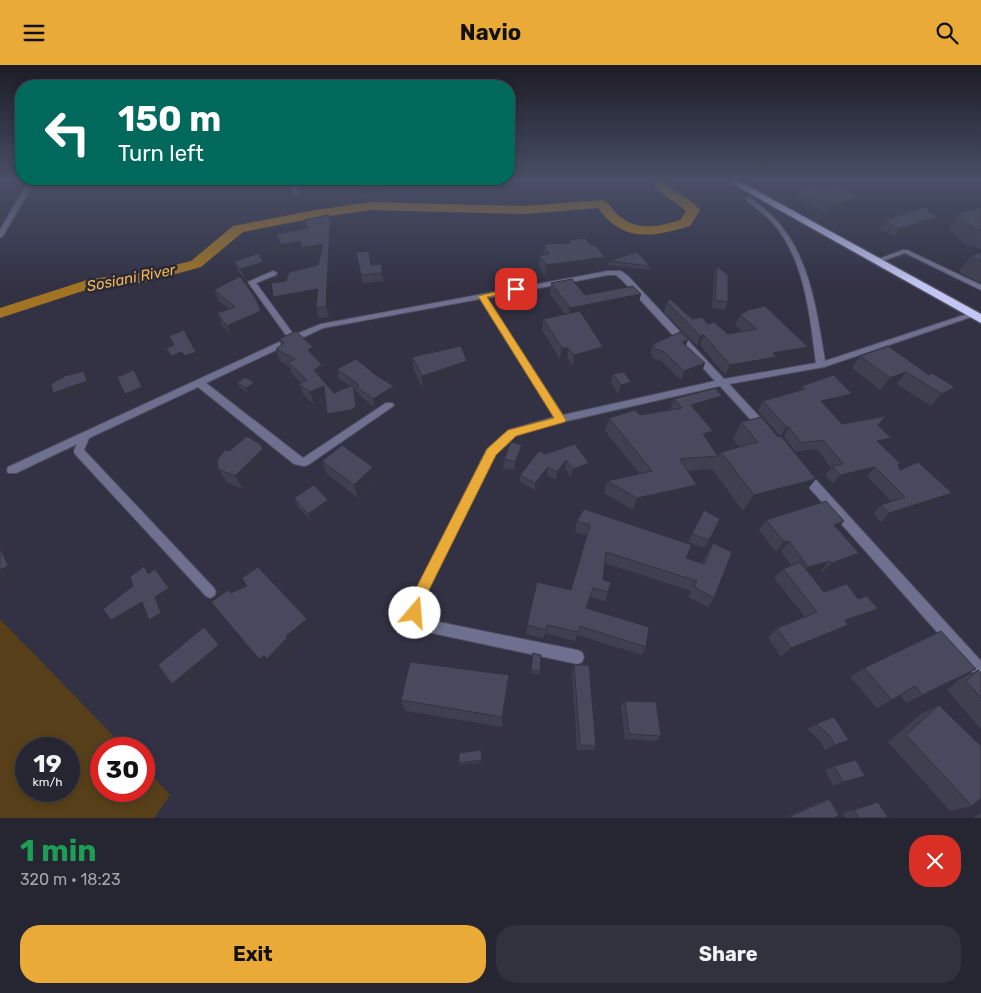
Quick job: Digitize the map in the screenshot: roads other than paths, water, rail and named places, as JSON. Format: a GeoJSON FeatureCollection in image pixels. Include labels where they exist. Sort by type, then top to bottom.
{"type":"FeatureCollection","features":[{"type":"Feature","properties":{"kind":"highway"},"geometry":{"type":"LineString","coordinates":[[794,215],[977,317]]}},
{"type":"Feature","properties":{"kind":"street"},"geometry":{"type":"LineString","coordinates":[[0,236],[11,215]]}},
{"type":"Feature","properties":{"kind":"street"},"geometry":{"type":"LineString","coordinates":[[767,215],[776,223],[802,269],[808,285],[820,365]]}},
{"type":"Feature","properties":{"kind":"street"},"geometry":{"type":"LineString","coordinates":[[877,261],[905,251],[981,289]]}},
{"type":"Feature","properties":{"kind":"street"},"geometry":{"type":"LineString","coordinates":[[273,273],[252,283],[292,338]]}},
{"type":"Feature","properties":{"kind":"street"},"geometry":{"type":"LineString","coordinates":[[12,471],[198,382],[321,326],[600,274],[618,273],[625,278],[769,433]]}},
{"type":"Feature","properties":{"kind":"street"},"geometry":{"type":"LineString","coordinates":[[482,296],[561,420]]}},
{"type":"Feature","properties":{"kind":"street"},"geometry":{"type":"LineString","coordinates":[[578,657],[427,626],[419,622],[415,613],[416,602],[491,452],[512,433],[723,382],[820,365],[977,317]]}},
{"type":"Feature","properties":{"kind":"street"},"geometry":{"type":"LineString","coordinates":[[198,382],[298,461],[304,462],[389,405]]}},
{"type":"Feature","properties":{"kind":"street"},"geometry":{"type":"LineString","coordinates":[[85,436],[79,451],[210,592]]}},
{"type":"Feature","properties":{"kind":"street"},"geometry":{"type":"LineString","coordinates":[[795,463],[981,671]]}},
{"type":"Feature","properties":{"kind":"waterway","name":"Sosiani River"},"geometry":{"type":"LineString","coordinates":[[0,313],[90,284],[147,277],[196,264],[238,229],[309,215]]}},
{"type":"Feature","properties":{"kind":"waterway","name":"Sosiani River"},"geometry":{"type":"LineString","coordinates":[[610,215],[619,223],[639,231],[661,230],[673,227],[685,223],[690,215]]}}]}
